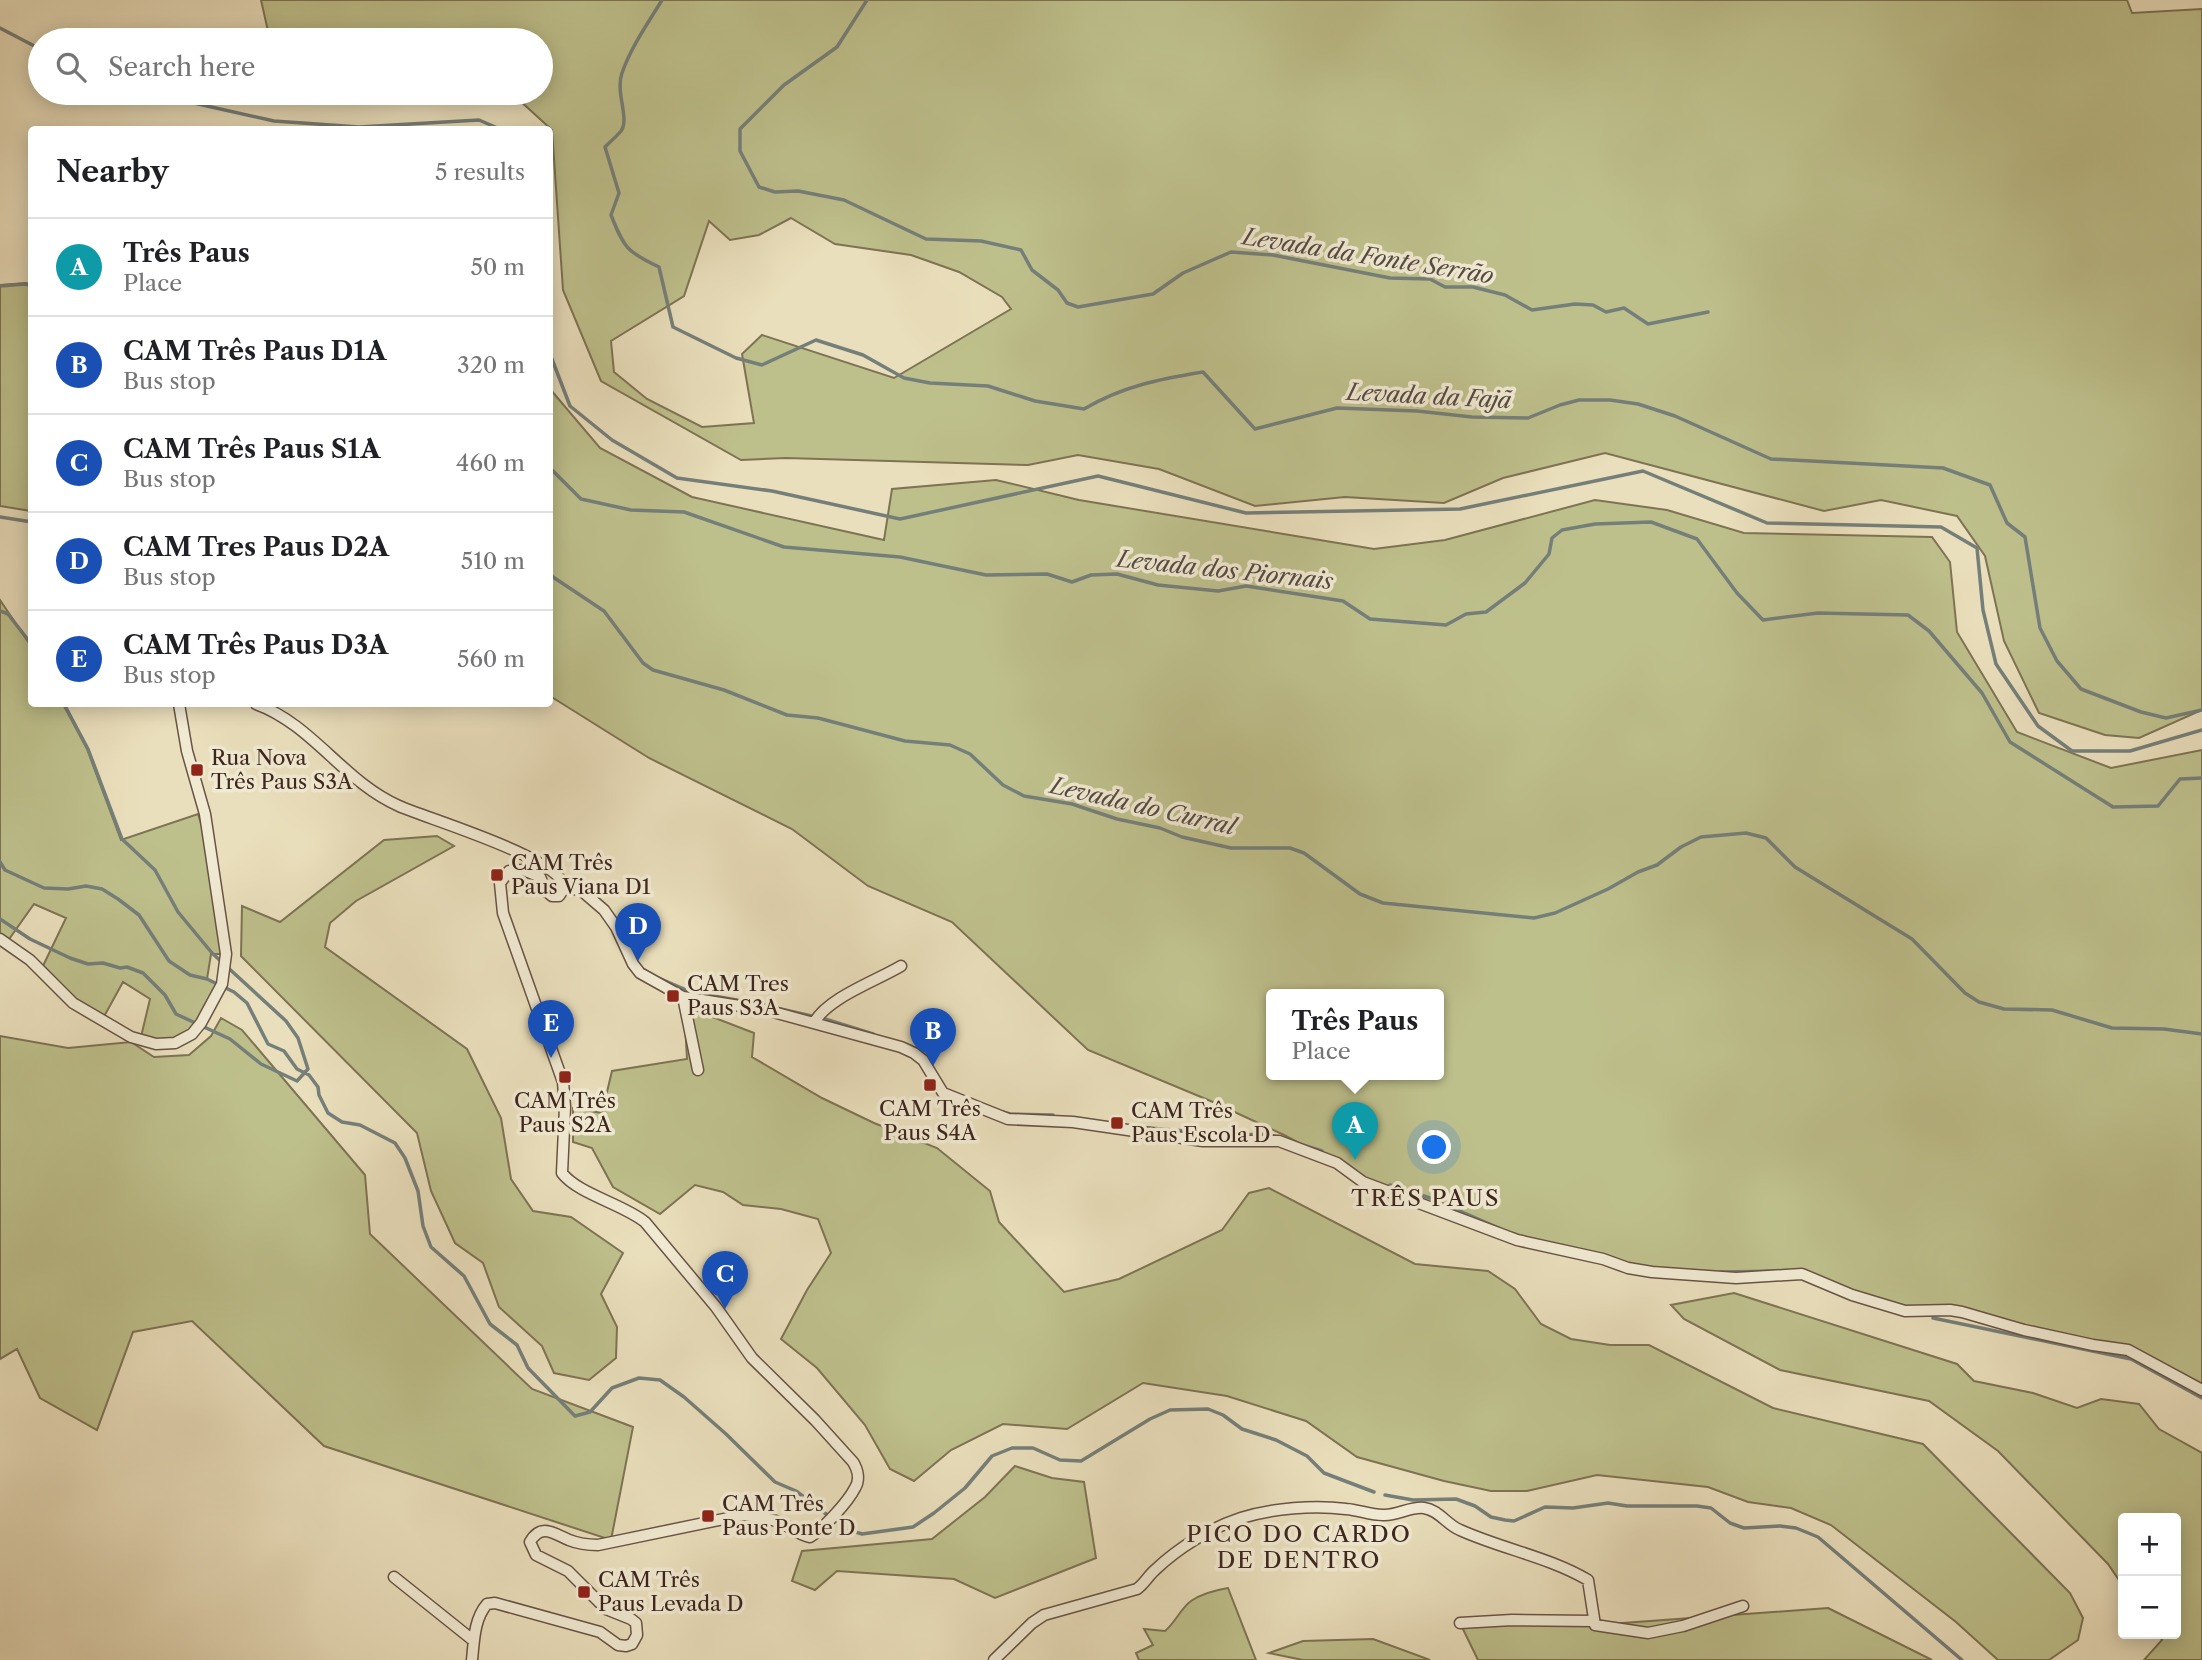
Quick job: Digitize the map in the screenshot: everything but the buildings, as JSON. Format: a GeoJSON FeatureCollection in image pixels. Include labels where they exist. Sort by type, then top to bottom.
{"type":"FeatureCollection","features":[{"type":"Feature","properties":{"kind":"street"},"geometry":{"type":"LineString","coordinates":[[0,939],[30,960],[73,1003],[131,1037],[156,1045],[174,1043],[192,1034],[197,1028],[222,984],[226,954],[205,814],[187,751],[180,707]]}},
{"type":"Feature","properties":{"kind":"street"},"geometry":{"type":"LineString","coordinates":[[263,707],[287,718],[372,791],[397,806],[485,837],[536,862],[562,881],[565,887],[562,894],[552,896],[546,891],[540,877],[523,870],[515,870],[505,874],[500,888],[503,913],[563,1082],[565,1107],[562,1173],[567,1180],[632,1212],[645,1222],[716,1307],[752,1358],[815,1420],[857,1470],[855,1489],[810,1537],[762,1517],[743,1515],[598,1545],[584,1545],[546,1530],[540,1531],[530,1542],[536,1555],[568,1571],[606,1609],[631,1619],[638,1629],[635,1640],[626,1647],[618,1645],[600,1632],[495,1603],[487,1604],[481,1611],[472,1660]]}},
{"type":"Feature","properties":{"kind":"street"},"geometry":{"type":"LineString","coordinates":[[565,887],[582,891],[604,910],[640,973],[682,997],[766,1010],[901,1047],[923,1060],[943,1093],[1008,1119],[1073,1122],[1203,1141],[1279,1141],[1337,1163],[1363,1182],[1517,1240],[1652,1272],[1736,1278],[1802,1274],[1852,1295],[1905,1311],[1962,1312],[2024,1330],[2128,1350],[2202,1390]]}},
{"type":"Feature","properties":{"kind":"street"},"geometry":{"type":"LineString","coordinates":[[814,1023],[831,1003],[901,966]]}},
{"type":"Feature","properties":{"kind":"street"},"geometry":{"type":"LineString","coordinates":[[682,997],[698,1070]]}},
{"type":"Feature","properties":{"kind":"street"},"geometry":{"type":"LineString","coordinates":[[994,1660],[1044,1615],[1137,1589],[1146,1583],[1153,1571],[1186,1545],[1240,1518],[1321,1507],[1385,1516],[1422,1508],[1430,1510],[1457,1529],[1561,1567],[1588,1580],[1595,1625],[1648,1633],[1683,1626],[1743,1606]]}},
{"type":"Feature","properties":{"kind":"street"},"geometry":{"type":"LineString","coordinates":[[394,1577],[474,1641]]}},
{"type":"Feature","properties":{"kind":"street"},"geometry":{"type":"LineString","coordinates":[[1460,1623],[1512,1620],[1593,1621]]}},
{"type":"Feature","properties":{"kind":"green space"},"geometry":{"type":"Polygon","coordinates":[[[261,0],[2127,0],[2132,13],[2202,9],[2202,710],[2139,738],[2105,735],[2039,713],[2004,641],[1985,556],[1957,516],[1881,500],[1824,511],[1605,453],[1503,478],[1444,503],[1345,497],[1255,506],[1159,469],[1078,455],[1028,465],[786,458],[741,460],[601,381],[563,290],[553,126],[548,126],[525,105],[553,105],[553,28],[267,28],[261,0]],[[791,218],[759,235],[730,240],[709,221],[684,296],[611,341],[614,372],[647,399],[702,427],[754,423],[742,354],[762,335],[894,378],[1011,309],[1002,297],[959,272],[911,255],[835,244],[791,218]]]}},
{"type":"Feature","properties":{"kind":"green space"},"geometry":{"type":"Polygon","coordinates":[[[28,284],[28,511],[0,506],[0,285],[28,284]]]}},
{"type":"Feature","properties":{"kind":"green space"},"geometry":{"type":"Polygon","coordinates":[[[553,393],[600,448],[692,497],[884,540],[892,489],[996,480],[1079,500],[1374,549],[1445,540],[1595,500],[1667,510],[1744,533],[1932,537],[1950,562],[1957,632],[2017,732],[2111,768],[2202,750],[2202,1390],[2128,1350],[1962,1312],[1905,1311],[1803,1274],[1736,1278],[1652,1272],[1517,1240],[1363,1182],[1337,1163],[1284,1135],[1088,1050],[952,922],[868,886],[792,829],[649,758],[553,698],[553,393]]]}},
{"type":"Feature","properties":{"kind":"green space"},"geometry":{"type":"Polygon","coordinates":[[[0,600],[28,642],[28,707],[65,707],[87,749],[121,840],[198,814],[206,839],[226,954],[211,954],[207,979],[219,985],[216,997],[184,1039],[140,1041],[150,999],[123,982],[101,1022],[41,970],[66,918],[34,904],[7,942],[0,939],[0,600]]]}},
{"type":"Feature","properties":{"kind":"green space"},"geometry":{"type":"Polygon","coordinates":[[[437,836],[454,846],[356,901],[330,923],[325,947],[467,1049],[501,1118],[511,1179],[533,1211],[571,1217],[623,1253],[601,1294],[617,1327],[616,1358],[589,1380],[554,1373],[542,1346],[499,1307],[483,1263],[455,1243],[431,1191],[417,1133],[241,956],[242,906],[280,922],[384,840],[437,836]]]}},
{"type":"Feature","properties":{"kind":"green space"},"geometry":{"type":"Polygon","coordinates":[[[684,1006],[754,1033],[752,1057],[822,1098],[874,1123],[937,1148],[990,1191],[999,1222],[1064,1292],[1119,1279],[1222,1230],[1249,1193],[1269,1188],[1415,1264],[1488,1271],[1515,1289],[1541,1324],[1571,1339],[1610,1345],[1649,1345],[1773,1408],[1923,1444],[2070,1593],[2083,1618],[2078,1640],[2049,1660],[1998,1660],[1956,1622],[1831,1525],[1791,1508],[1748,1502],[1708,1487],[1597,1475],[1527,1491],[1491,1491],[1357,1457],[1306,1421],[1227,1396],[1143,1383],[1067,1429],[1003,1424],[951,1450],[914,1481],[890,1469],[865,1425],[817,1368],[781,1339],[807,1290],[831,1253],[818,1219],[781,1209],[743,1205],[723,1192],[695,1185],[660,1214],[613,1187],[592,1148],[573,1142],[573,1108],[602,1113],[612,1071],[687,1059],[684,1006]]]}},
{"type":"Feature","properties":{"kind":"green space"},"geometry":{"type":"Polygon","coordinates":[[[221,1018],[242,1030],[365,1175],[370,1234],[532,1389],[633,1427],[611,1540],[324,1446],[192,1321],[133,1332],[97,1430],[40,1398],[17,1349],[0,1359],[0,1036],[68,1048],[131,1042],[154,1057],[189,1055],[211,1036],[221,1018]]]}},
{"type":"Feature","properties":{"kind":"green space"},"geometry":{"type":"Polygon","coordinates":[[[1734,1293],[1957,1364],[1974,1381],[2033,1393],[2077,1408],[2101,1399],[2139,1404],[2159,1429],[2202,1453],[2202,1660],[2144,1660],[2161,1639],[2181,1639],[2181,1513],[2118,1513],[2118,1579],[2108,1564],[1998,1451],[1929,1401],[1780,1370],[1684,1319],[1671,1305],[1734,1293]]]}},
{"type":"Feature","properties":{"kind":"green space"},"geometry":{"type":"Polygon","coordinates":[[[1015,1466],[1052,1478],[1084,1482],[1096,1558],[995,1598],[954,1579],[837,1571],[815,1590],[792,1581],[802,1551],[932,1539],[985,1497],[1015,1466]]]}},
{"type":"Feature","properties":{"kind":"green space"},"geometry":{"type":"Polygon","coordinates":[[[1228,1588],[1256,1660],[1139,1660],[1136,1653],[1153,1645],[1144,1629],[1165,1631],[1191,1601],[1228,1588]]]}},
{"type":"Feature","properties":{"kind":"green space"},"geometry":{"type":"Polygon","coordinates":[[[1828,1608],[1932,1660],[1478,1660],[1460,1623],[1595,1625],[1828,1608]]]}},
{"type":"Feature","properties":{"kind":"green space"},"geometry":{"type":"Polygon","coordinates":[[[1373,1639],[1430,1660],[1303,1660],[1269,1653],[1303,1641],[1373,1639]]]}},
{"type":"Feature","properties":{"kind":"waterway","name":"Levada da Fajã"},"geometry":{"type":"LineString","coordinates":[[662,0],[635,45],[620,80],[623,126],[605,147],[619,193],[611,215],[628,248],[659,267],[673,327],[736,358],[762,365],[816,340],[863,355],[904,378],[930,383],[988,386],[1035,401],[1084,409],[1113,394],[1203,372],[1255,429],[1337,408],[1528,418],[1579,400],[1610,400],[1638,404],[1675,416],[1771,459],[1943,468],[1990,485],[2007,523],[2025,537],[2040,628],[2057,661],[2081,689],[2141,712],[2166,718],[2202,710]]}},
{"type":"Feature","properties":{"kind":"waterway","name":"Levada da Fonte Serrão"},"geometry":{"type":"LineString","coordinates":[[867,0],[837,47],[784,85],[740,129],[740,151],[759,187],[775,192],[798,191],[844,200],[926,239],[981,241],[1021,250],[1032,270],[1058,290],[1067,303],[1078,307],[1153,294],[1183,273],[1231,252],[1273,255],[1390,278],[1430,279],[1445,287],[1473,287],[1505,295],[1532,310],[1575,304],[1593,305],[1606,312],[1624,308],[1648,324],[1708,312]]}},
{"type":"Feature","properties":{"kind":"waterway"},"geometry":{"type":"LineString","coordinates":[[0,28],[28,43]]}},
{"type":"Feature","properties":{"kind":"waterway"},"geometry":{"type":"LineString","coordinates":[[203,105],[274,121],[345,126]]}},
{"type":"Feature","properties":{"kind":"waterway"},"geometry":{"type":"LineString","coordinates":[[376,126],[479,120],[493,126]]}},
{"type":"Feature","properties":{"kind":"waterway","name":"Levada dos Piornais"},"geometry":{"type":"LineString","coordinates":[[0,286],[28,285]]}},
{"type":"Feature","properties":{"kind":"waterway"},"geometry":{"type":"LineString","coordinates":[[553,362],[570,406],[612,440],[677,478],[772,491],[900,519],[1098,476],[1246,513],[1460,509],[1643,471],[1767,523],[1941,527],[1977,548],[1983,610],[1996,664],[2038,726],[2072,751],[2130,751],[2202,730]]}},
{"type":"Feature","properties":{"kind":"waterway","name":"Levada dos Piornais"},"geometry":{"type":"LineString","coordinates":[[553,471],[581,499],[631,510],[684,512],[784,547],[900,557],[986,575],[1047,574],[1072,582],[1091,575],[1117,574],[1158,585],[1218,591],[1246,586],[1343,601],[1370,619],[1446,625],[1466,614],[1486,612],[1525,583],[1549,554],[1552,538],[1562,530],[1595,524],[1651,522],[1697,539],[1737,593],[1763,620],[1818,613],[1908,615],[1929,631],[1982,693],[2010,742],[2113,807],[2158,806],[2180,779],[2202,778]]}},
{"type":"Feature","properties":{"kind":"waterway","name":"Levada do Curral"},"geometry":{"type":"LineString","coordinates":[[0,517],[28,521]]}},
{"type":"Feature","properties":{"kind":"waterway","name":"Levada do Curral"},"geometry":{"type":"LineString","coordinates":[[553,577],[604,611],[643,663],[653,670],[724,690],[787,715],[818,718],[905,741],[950,745],[970,754],[1003,785],[1024,796],[1072,804],[1117,819],[1160,828],[1182,837],[1231,848],[1290,848],[1304,853],[1360,894],[1383,903],[1534,918],[1555,913],[1608,889],[1657,865],[1681,847],[1701,837],[1746,833],[1766,838],[1795,867],[1912,939],[1965,993],[1979,1002],[2004,1009],[2052,1010],[2112,1028],[2164,1029],[2202,1034]]}},
{"type":"Feature","properties":{"kind":"waterway","name":"Levada do Curral"},"geometry":{"type":"LineString","coordinates":[[0,611],[8,614],[28,640]]}},
{"type":"Feature","properties":{"kind":"waterway","name":"Levada do Curral"},"geometry":{"type":"LineString","coordinates":[[0,919],[30,939],[70,958],[88,964],[103,963],[120,968],[127,967],[143,973],[165,995],[176,1014],[230,1039],[261,1064],[297,1081],[308,1069],[298,1038],[286,1021],[212,953],[178,912],[155,870],[122,839],[88,749],[66,707]]}},
{"type":"Feature","properties":{"kind":"waterway"},"geometry":{"type":"LineString","coordinates":[[0,862],[5,870],[44,888],[68,889],[86,886],[102,889],[118,899],[139,915],[169,961],[190,975],[207,979],[234,992],[247,1003],[268,1044],[284,1051],[297,1069],[309,1075],[318,1087],[328,1113],[342,1122],[360,1125],[395,1143],[405,1158],[418,1191],[423,1226],[431,1247],[464,1276],[490,1324],[517,1345],[528,1368],[575,1416],[590,1412],[612,1388],[639,1378],[660,1380],[726,1434],[775,1482],[796,1491],[830,1517]]}},
{"type":"Feature","properties":{"kind":"waterway"},"geometry":{"type":"LineString","coordinates":[[654,976],[691,992],[825,1019],[873,1034]]}},
{"type":"Feature","properties":{"kind":"waterway"},"geometry":{"type":"LineString","coordinates":[[1003,1112],[1053,1115]]}},
{"type":"Feature","properties":{"kind":"waterway"},"geometry":{"type":"LineString","coordinates":[[1137,1127],[1234,1135],[1267,1134],[1322,1151]]}},
{"type":"Feature","properties":{"kind":"waterway"},"geometry":{"type":"LineString","coordinates":[[1390,1185],[1430,1198],[1501,1229]]}},
{"type":"Feature","properties":{"kind":"waterway"},"geometry":{"type":"LineString","coordinates":[[1511,1233],[1527,1238]]}},
{"type":"Feature","properties":{"kind":"waterway"},"geometry":{"type":"LineString","coordinates":[[1720,1272],[1779,1271]]}},
{"type":"Feature","properties":{"kind":"waterway"},"geometry":{"type":"LineString","coordinates":[[1933,1318],[2131,1359],[2202,1398]]}},
{"type":"Feature","properties":{"kind":"waterway"},"geometry":{"type":"LineString","coordinates":[[849,1530],[862,1534],[913,1527],[965,1488],[992,1456],[1012,1448],[1033,1448],[1060,1460],[1081,1461],[1150,1419],[1170,1410],[1208,1409],[1223,1415],[1242,1429],[1276,1440],[1307,1456],[1324,1473],[1374,1492]]}},
{"type":"Feature","properties":{"kind":"waterway"},"geometry":{"type":"LineString","coordinates":[[1385,1495],[1413,1500],[1456,1499],[1475,1506],[1491,1517],[1514,1521],[1545,1507],[1573,1508],[1608,1503],[1627,1506],[1697,1506],[1711,1508],[1730,1523],[1744,1528],[1796,1528],[1818,1537],[1962,1660]]}},
{"type":"Feature","properties":{"kind":"place","name":"Rua Nova Três Paus S3A"},"geometry":{"type":"Point","coordinates":[197,770]}},
{"type":"Feature","properties":{"kind":"place","name":"CAM Três Paus Viana D1"},"geometry":{"type":"Point","coordinates":[497,875]}},
{"type":"Feature","properties":{"kind":"place","name":"CAM Tres Paus D2A"},"geometry":{"type":"Point","coordinates":[638,961]}},
{"type":"Feature","properties":{"kind":"place","name":"CAM Tres Paus S3A"},"geometry":{"type":"Point","coordinates":[673,996]}},
{"type":"Feature","properties":{"kind":"place","name":"CAM Três Paus D3A"},"geometry":{"type":"Point","coordinates":[551,1058]}},
{"type":"Feature","properties":{"kind":"place","name":"CAM Três Paus D1A"},"geometry":{"type":"Point","coordinates":[933,1066]}},
{"type":"Feature","properties":{"kind":"place","name":"CAM Três Paus S2A"},"geometry":{"type":"Point","coordinates":[565,1077]}},
{"type":"Feature","properties":{"kind":"place","name":"CAM Três Paus S4A"},"geometry":{"type":"Point","coordinates":[930,1085]}},
{"type":"Feature","properties":{"kind":"place","name":"CAM Três Paus Escola D"},"geometry":{"type":"Point","coordinates":[1117,1123]}},
{"type":"Feature","properties":{"kind":"place","name":"Três Paus"},"geometry":{"type":"Point","coordinates":[1355,1160]}},
{"type":"Feature","properties":{"kind":"place","name":"CAM Três Paus S1A"},"geometry":{"type":"Point","coordinates":[725,1309]}},
{"type":"Feature","properties":{"kind":"place","name":"CAM Três Paus Ponte D"},"geometry":{"type":"Point","coordinates":[708,1516]}},
{"type":"Feature","properties":{"kind":"place","name":"CAM Três Paus Levada D"},"geometry":{"type":"Point","coordinates":[584,1592]}},
{"type":"Feature","properties":{"kind":"district","name":"TRÊS PAUS"},"geometry":{"type":"Point","coordinates":[1426,1198]}},
{"type":"Feature","properties":{"kind":"district","name":"PICO DO CARDO DE DENTRO"},"geometry":{"type":"Point","coordinates":[1299,1547]}}]}
